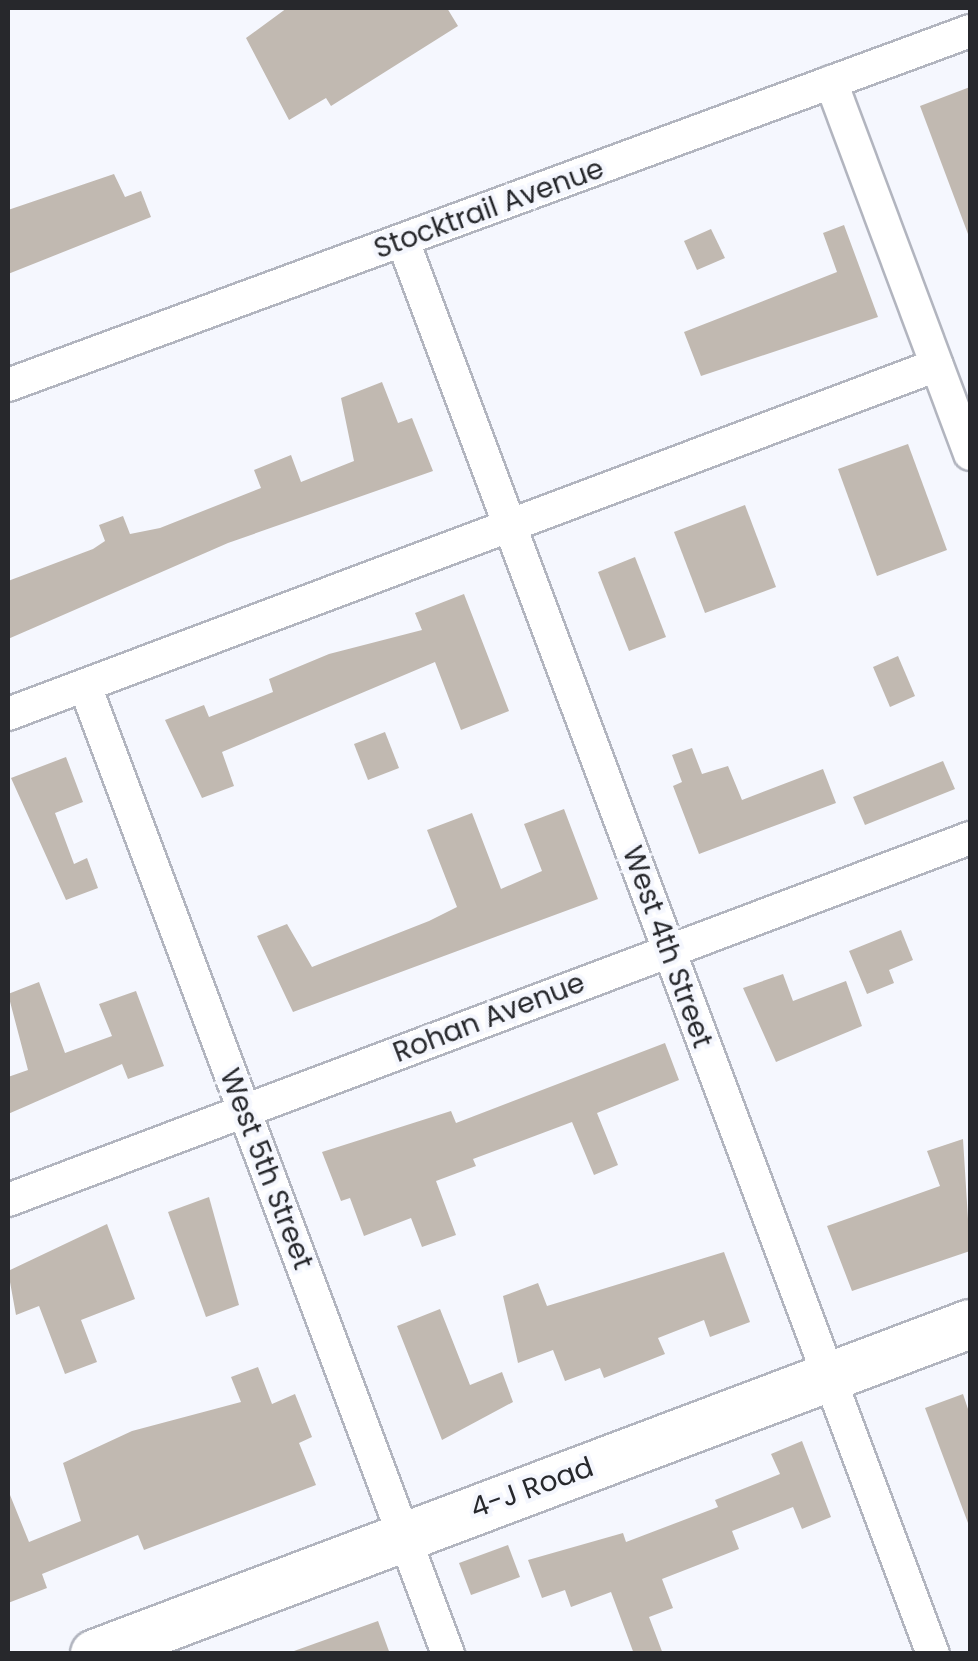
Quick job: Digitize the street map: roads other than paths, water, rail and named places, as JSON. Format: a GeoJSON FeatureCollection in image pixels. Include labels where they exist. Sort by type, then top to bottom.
{"type":"FeatureCollection","features":[{"type":"Feature","properties":{"kind":"main road","name":"4-J Road"},"geometry":{"type":"LineString","coordinates":[[95,1654],[970,1324]]}},
{"type":"Feature","properties":{"kind":"street","name":"Stocktrail Avenue"},"geometry":{"type":"LineString","coordinates":[[8,385],[970,32]]}},
{"type":"Feature","properties":{"kind":"street"},"geometry":{"type":"LineString","coordinates":[[830,82],[970,454]]}},
{"type":"Feature","properties":{"kind":"street","name":"West 4th Street"},"geometry":{"type":"LineString","coordinates":[[403,241],[933,1654]]}},
{"type":"Feature","properties":{"kind":"street"},"geometry":{"type":"LineString","coordinates":[[8,714],[937,366]]}},
{"type":"Feature","properties":{"kind":"street","name":"West 5th Street"},"geometry":{"type":"LineString","coordinates":[[85,686],[448,1654]]}},
{"type":"Feature","properties":{"kind":"street","name":"Rohan Avenue"},"geometry":{"type":"LineString","coordinates":[[8,1200],[970,838]]}}]}
